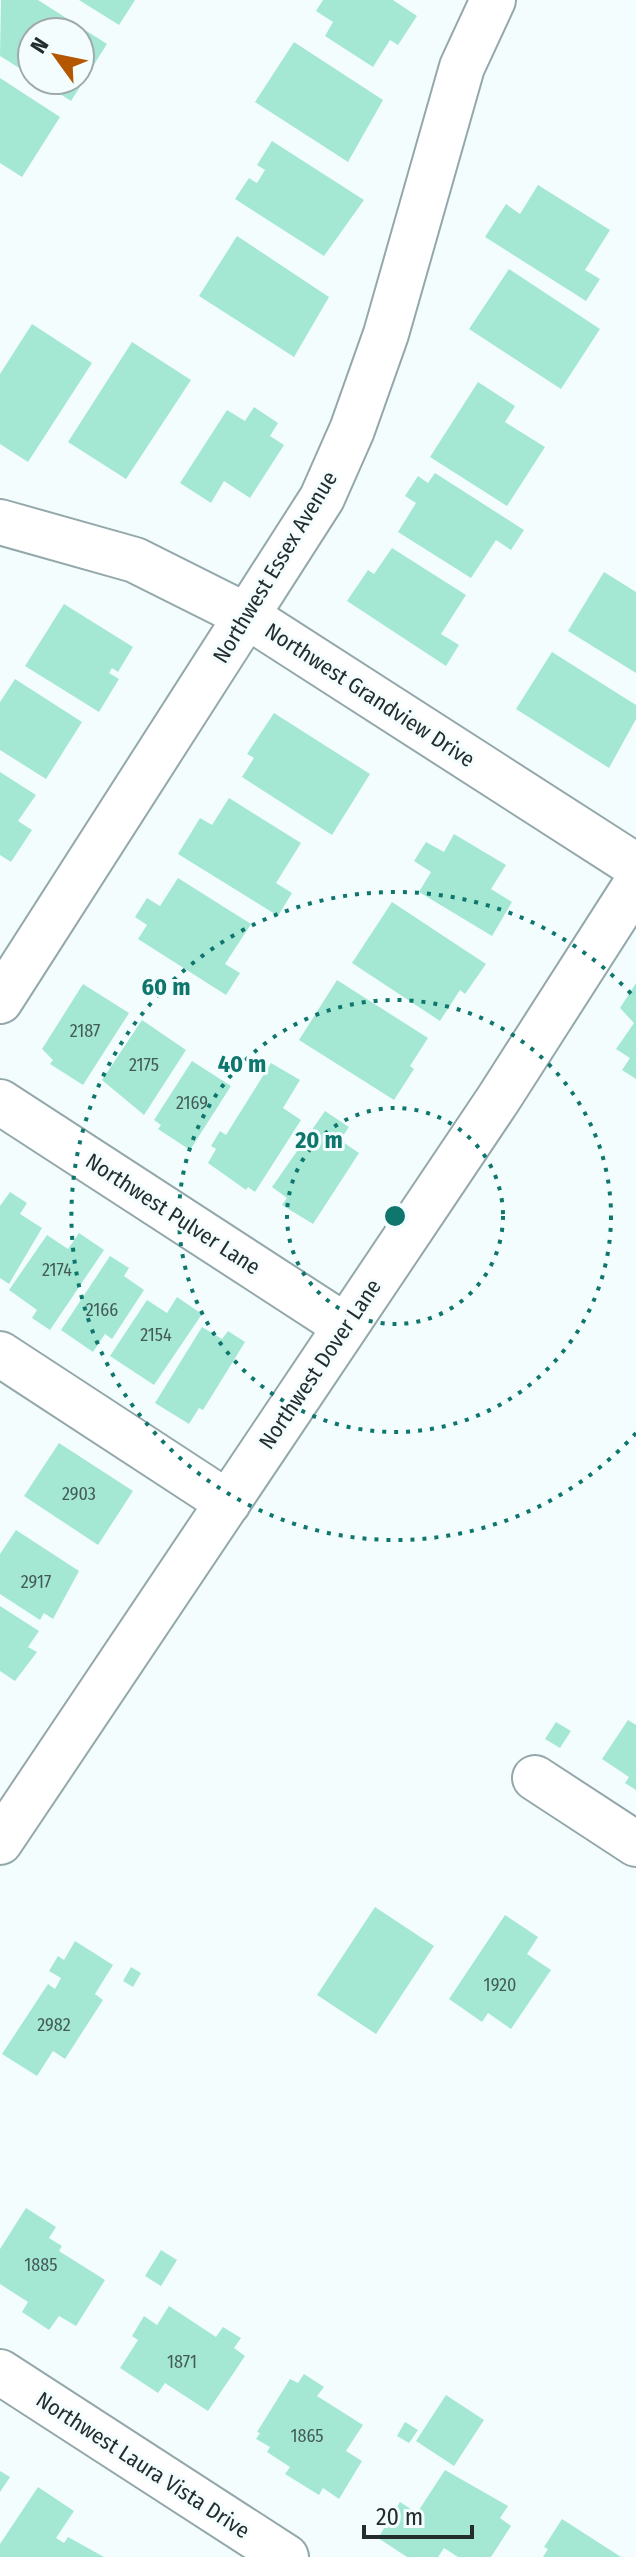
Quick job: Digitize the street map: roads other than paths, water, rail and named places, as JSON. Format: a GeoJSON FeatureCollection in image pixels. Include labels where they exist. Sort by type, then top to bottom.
{"type":"FeatureCollection","features":[{"type":"Feature","properties":{"kind":"street","name":"Northwest Essex Avenue"},"geometry":{"type":"LineString","coordinates":[[0,1001],[322,498],[352,430],[386,334],[462,67],[493,0]]}},
{"type":"Feature","properties":{"kind":"street","name":"Northwest Grandview Drive"},"geometry":{"type":"LineString","coordinates":[[0,522],[135,560],[247,616],[636,866]]}},
{"type":"Feature","properties":{"kind":"street","name":"Northwest Dover Lane"},"geometry":{"type":"LineString","coordinates":[[0,1842],[499,1098],[636,884]]}},
{"type":"Feature","properties":{"kind":"street","name":"Northwest Pulver Lane"},"geometry":{"type":"LineString","coordinates":[[0,1102],[345,1326]]}},
{"type":"Feature","properties":{"kind":"street"},"geometry":{"type":"LineString","coordinates":[[0,1354],[228,1503]]}},
{"type":"Feature","properties":{"kind":"street"},"geometry":{"type":"LineString","coordinates":[[535,1778],[636,1844]]}},
{"type":"Feature","properties":{"kind":"street","name":"Northwest Laura Vista Drive"},"geometry":{"type":"LineString","coordinates":[[0,2372],[286,2557]]}}]}
